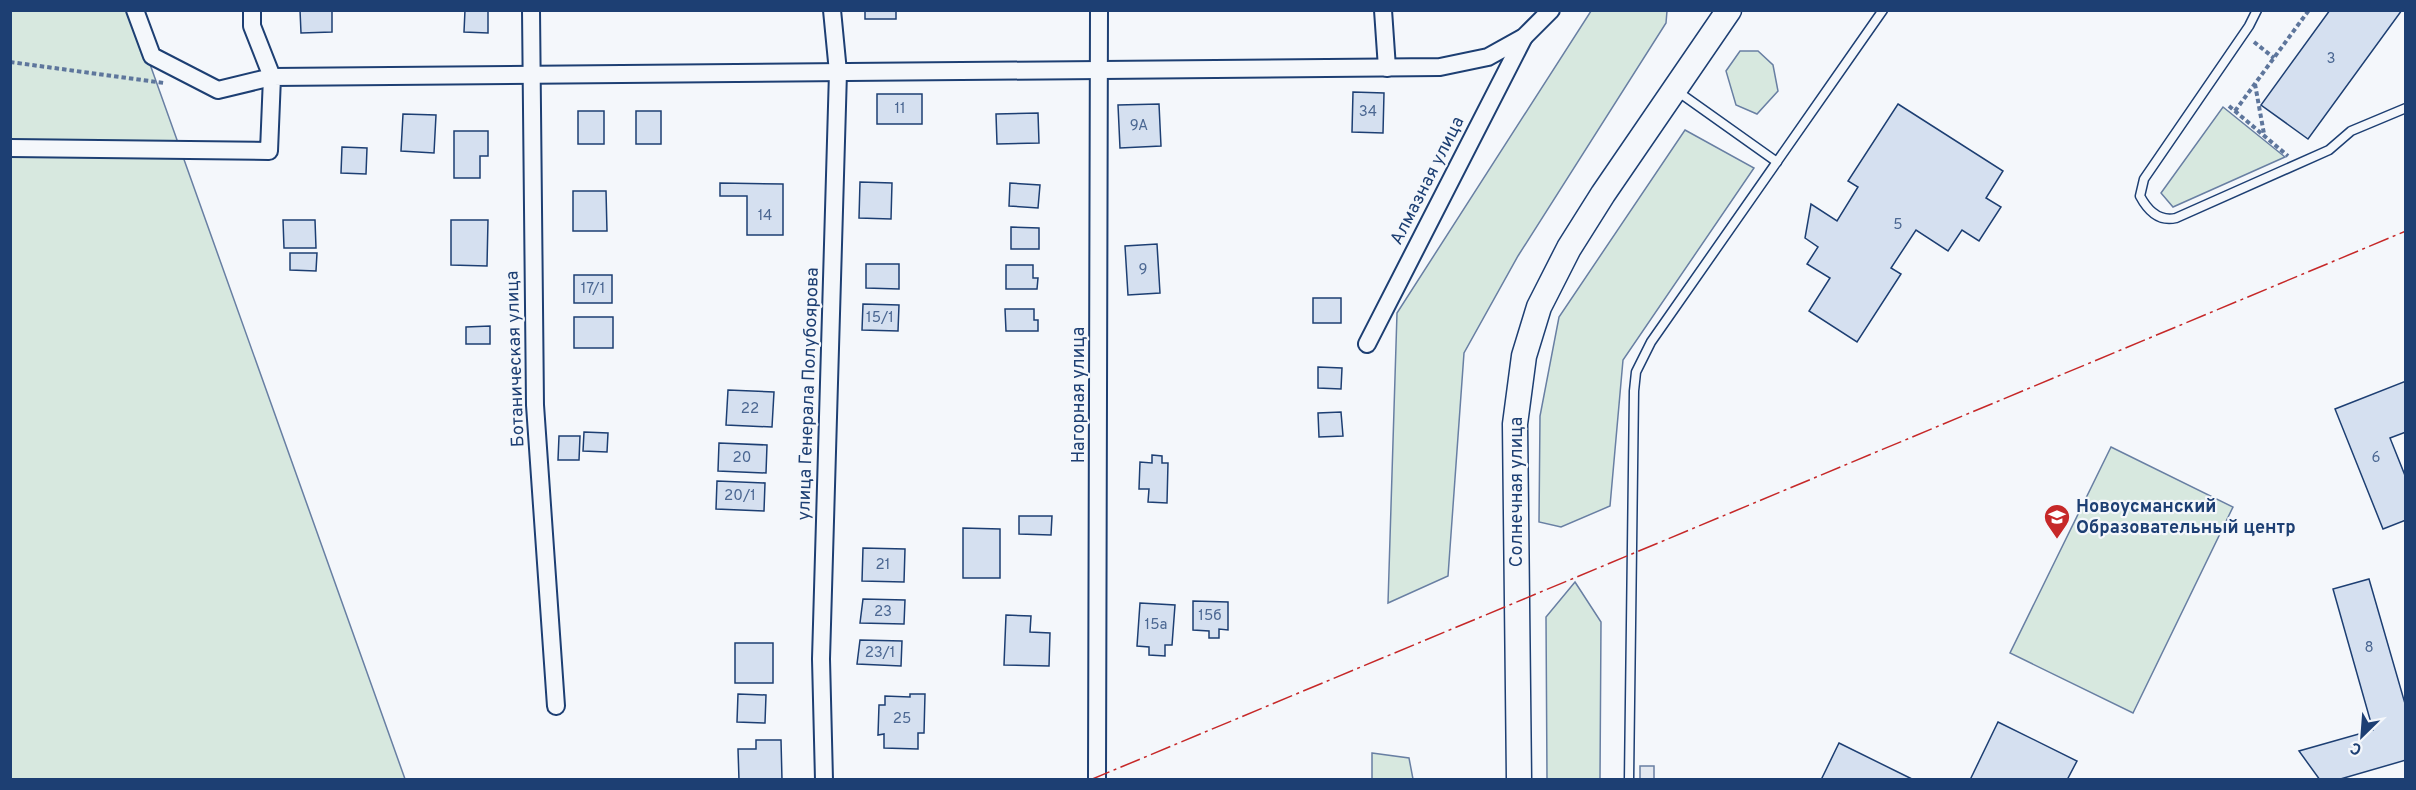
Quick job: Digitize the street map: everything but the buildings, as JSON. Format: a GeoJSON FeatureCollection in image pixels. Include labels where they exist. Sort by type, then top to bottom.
{"type":"FeatureCollection","features":[{"type":"Feature","properties":{"kind":"street"},"geometry":{"type":"LineString","coordinates":[[135,10],[152,56],[218,90],[272,77],[1440,67],[1488,57],[1524,37],[1551,10]]}},
{"type":"Feature","properties":{"kind":"street"},"geometry":{"type":"LineString","coordinates":[[10,148],[269,151],[272,77],[252,26],[252,10]]}},
{"type":"Feature","properties":{"kind":"street","name":"Ботаническая улица"},"geometry":{"type":"LineString","coordinates":[[531,10],[535,405],[556,706]]}},
{"type":"Feature","properties":{"kind":"street","name":"улица Генерала Полубоярова"},"geometry":{"type":"LineString","coordinates":[[824,780],[821,659],[838,72],[832,10]]}},
{"type":"Feature","properties":{"kind":"street","name":"Нагорная улица"},"geometry":{"type":"LineString","coordinates":[[1097,780],[1100,10]]}},
{"type":"Feature","properties":{"kind":"street"},"geometry":{"type":"LineString","coordinates":[[1383,10],[1387,68]]}},
{"type":"Feature","properties":{"kind":"street","name":"Солнечная улица"},"geometry":{"type":"LineString","coordinates":[[1519,780],[1515,424],[1524,356],[1539,307],[1569,248],[1603,194],[1729,10]]}},
{"type":"Feature","properties":{"kind":"street","name":"Алмазная улица"},"geometry":{"type":"LineString","coordinates":[[1367,344],[1524,37]]}},
{"type":"Feature","properties":{"kind":"lane"},"geometry":{"type":"LineString","coordinates":[[1629,780],[1636,372],[1650,342],[1883,10]]}},
{"type":"Feature","properties":{"kind":"lane"},"geometry":{"type":"LineString","coordinates":[[2257,10],[2249,26],[2144,179],[2140,196],[2153,213],[2160,218],[2168,220],[2176,218],[2298,164],[2328,150],[2351,131],[2406,108]]}},
{"type":"Feature","properties":{"kind":"lane"},"geometry":{"type":"LineString","coordinates":[[1675,90],[1777,162]]}},
{"type":"Feature","properties":{"kind":"path"},"geometry":{"type":"LineString","coordinates":[[2235,111],[2309,10]]}},
{"type":"Feature","properties":{"kind":"path"},"geometry":{"type":"LineString","coordinates":[[2254,42],[2274,58]]}},
{"type":"Feature","properties":{"kind":"path"},"geometry":{"type":"LineString","coordinates":[[10,62],[172,84]]}},
{"type":"Feature","properties":{"kind":"path"},"geometry":{"type":"LineString","coordinates":[[2255,84],[2264,135]]}},
{"type":"Feature","properties":{"kind":"path"},"geometry":{"type":"LineString","coordinates":[[2229,106],[2298,164]]}},
{"type":"Feature","properties":{"kind":"shaded area"},"geometry":{"type":"Polygon","coordinates":[[[10,11],[131,11],[405,779],[11,779],[10,11]]]}},
{"type":"Feature","properties":{"kind":"shaded area"},"geometry":{"type":"Polygon","coordinates":[[[1591,11],[1667,11],[1666,23],[1518,256],[1464,353],[1448,576],[1388,603],[1397,313],[1591,11]]]}},
{"type":"Feature","properties":{"kind":"shaded area"},"geometry":{"type":"Polygon","coordinates":[[[1740,51],[1758,51],[1773,65],[1778,91],[1757,114],[1736,105],[1726,71],[1740,51]]]}},
{"type":"Feature","properties":{"kind":"shaded area"},"geometry":{"type":"Polygon","coordinates":[[[2223,107],[2285,157],[2173,207],[2161,193],[2223,107]]]}},
{"type":"Feature","properties":{"kind":"shaded area"},"geometry":{"type":"Polygon","coordinates":[[[1685,130],[1754,168],[1623,360],[1610,506],[1561,527],[1539,522],[1540,416],[1559,317],[1685,130]]]}},
{"type":"Feature","properties":{"kind":"shaded area"},"geometry":{"type":"Polygon","coordinates":[[[2111,447],[2233,507],[2133,713],[2010,653],[2111,447]]]}},
{"type":"Feature","properties":{"kind":"shaded area"},"geometry":{"type":"Polygon","coordinates":[[[1575,582],[1601,622],[1600,779],[1547,779],[1546,617],[1575,582]]]}},
{"type":"Feature","properties":{"kind":"shaded area"},"geometry":{"type":"Polygon","coordinates":[[[1372,753],[1409,758],[1413,779],[1372,779],[1372,753]]]}},
{"type":"Feature","properties":{"kind":"shaded area"},"geometry":{"type":"Polygon","coordinates":[[[1640,766],[1654,766],[1654,779],[1640,779],[1640,766]]]}},
{"type":"Feature","properties":{"kind":"power"},"geometry":{"type":"LineString","coordinates":[[1090,780],[2406,231]]}},
{"type":"Feature","properties":{"kind":"place","name":"Новоусманский Образовательный центр"},"geometry":{"type":"Point","coordinates":[2057,540]}}]}
